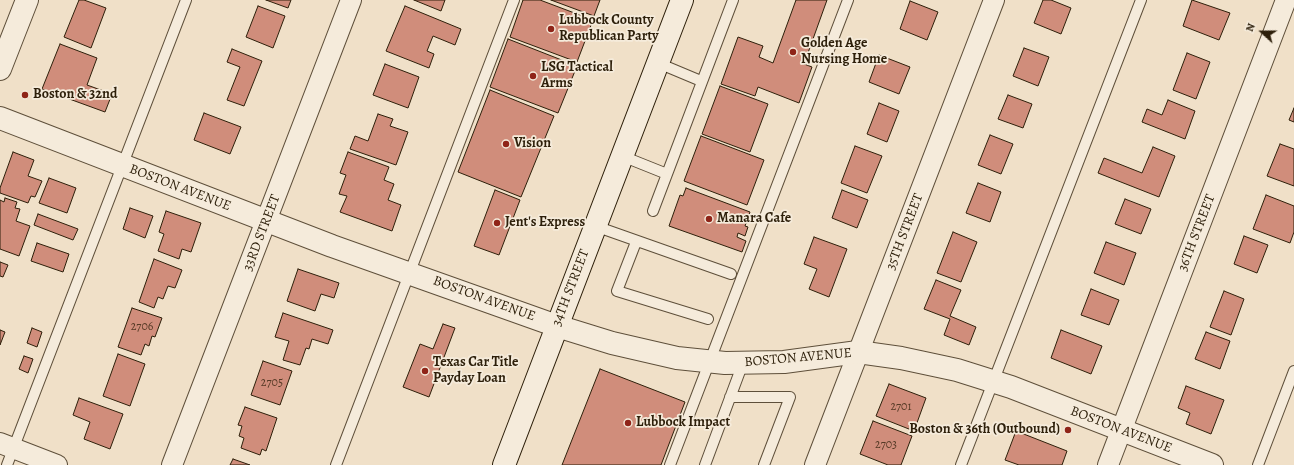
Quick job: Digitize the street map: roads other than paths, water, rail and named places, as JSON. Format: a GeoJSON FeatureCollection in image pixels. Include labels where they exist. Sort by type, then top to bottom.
{"type":"FeatureCollection","features":[{"type":"Feature","properties":{"kind":"street"},"geometry":{"type":"LineString","coordinates":[[0,69],[27,0]]}},
{"type":"Feature","properties":{"kind":"street","name":"33RD STREET"},"geometry":{"type":"LineString","coordinates":[[172,465],[351,0]]}},
{"type":"Feature","properties":{"kind":"street","name":"34TH STREET"},"geometry":{"type":"LineString","coordinates":[[504,465],[682,0]]}},
{"type":"Feature","properties":{"kind":"street","name":"35TH STREET"},"geometry":{"type":"LineString","coordinates":[[815,465],[994,0]]}},
{"type":"Feature","properties":{"kind":"street","name":"36TH STREET"},"geometry":{"type":"LineString","coordinates":[[1108,465],[1286,0]]}},
{"type":"Feature","properties":{"kind":"street","name":"BOSTON AVENUE"},"geometry":{"type":"LineString","coordinates":[[0,118],[267,221],[410,273],[557,326],[643,351],[709,362],[743,363],[784,362],[858,352],[901,358],[950,368],[994,382],[1212,465]]}},
{"type":"Feature","properties":{"kind":"street"},"geometry":{"type":"LineString","coordinates":[[7,452],[57,465]]}},
{"type":"Feature","properties":{"kind":"lane"},"geometry":{"type":"LineString","coordinates":[[7,452],[122,166],[186,0]]}},
{"type":"Feature","properties":{"kind":"lane"},"geometry":{"type":"LineString","coordinates":[[336,465],[514,0]]}},
{"type":"Feature","properties":{"kind":"lane"},"geometry":{"type":"LineString","coordinates":[[653,211],[701,81],[733,0]]}},
{"type":"Feature","properties":{"kind":"lane"},"geometry":{"type":"LineString","coordinates":[[670,465],[848,0]]}},
{"type":"Feature","properties":{"kind":"lane"},"geometry":{"type":"LineString","coordinates":[[962,465],[1141,0]]}},
{"type":"Feature","properties":{"kind":"lane"},"geometry":{"type":"LineString","coordinates":[[658,63],[701,81]]}},
{"type":"Feature","properties":{"kind":"lane"},"geometry":{"type":"LineString","coordinates":[[622,156],[667,174]]}},
{"type":"Feature","properties":{"kind":"lane"},"geometry":{"type":"LineString","coordinates":[[595,226],[636,242],[731,274]]}},
{"type":"Feature","properties":{"kind":"lane"},"geometry":{"type":"LineString","coordinates":[[636,242],[617,290],[708,319]]}},
{"type":"Feature","properties":{"kind":"lane"},"geometry":{"type":"LineString","coordinates":[[705,465],[743,363]]}},
{"type":"Feature","properties":{"kind":"lane"},"geometry":{"type":"LineString","coordinates":[[1258,465],[1294,371]]}},
{"type":"Feature","properties":{"kind":"lane"},"geometry":{"type":"LineString","coordinates":[[730,397],[790,397],[764,465]]}},
{"type":"Feature","properties":{"kind":"place","name":"Lubbock County Republican Party"},"geometry":{"type":"Point","coordinates":[551,29]}},
{"type":"Feature","properties":{"kind":"place","name":"Golden Age Nursing Home"},"geometry":{"type":"Point","coordinates":[793,52]}},
{"type":"Feature","properties":{"kind":"place","name":"LSG Tactical Arms"},"geometry":{"type":"Point","coordinates":[533,76]}},
{"type":"Feature","properties":{"kind":"place","name":"Boston & 32nd"},"geometry":{"type":"Point","coordinates":[25,95]}},
{"type":"Feature","properties":{"kind":"place","name":"Vision"},"geometry":{"type":"Point","coordinates":[506,144]}},
{"type":"Feature","properties":{"kind":"place","name":"Manara Cafe"},"geometry":{"type":"Point","coordinates":[709,219]}},
{"type":"Feature","properties":{"kind":"place","name":"Jent's Express"},"geometry":{"type":"Point","coordinates":[497,223]}},
{"type":"Feature","properties":{"kind":"place","name":"Texas Car Title Payday Loan"},"geometry":{"type":"Point","coordinates":[425,371]}},
{"type":"Feature","properties":{"kind":"place","name":"Lubbock Impact"},"geometry":{"type":"Point","coordinates":[628,423]}},
{"type":"Feature","properties":{"kind":"place","name":"Boston & 36th (Outbound)"},"geometry":{"type":"Point","coordinates":[1068,430]}}]}
